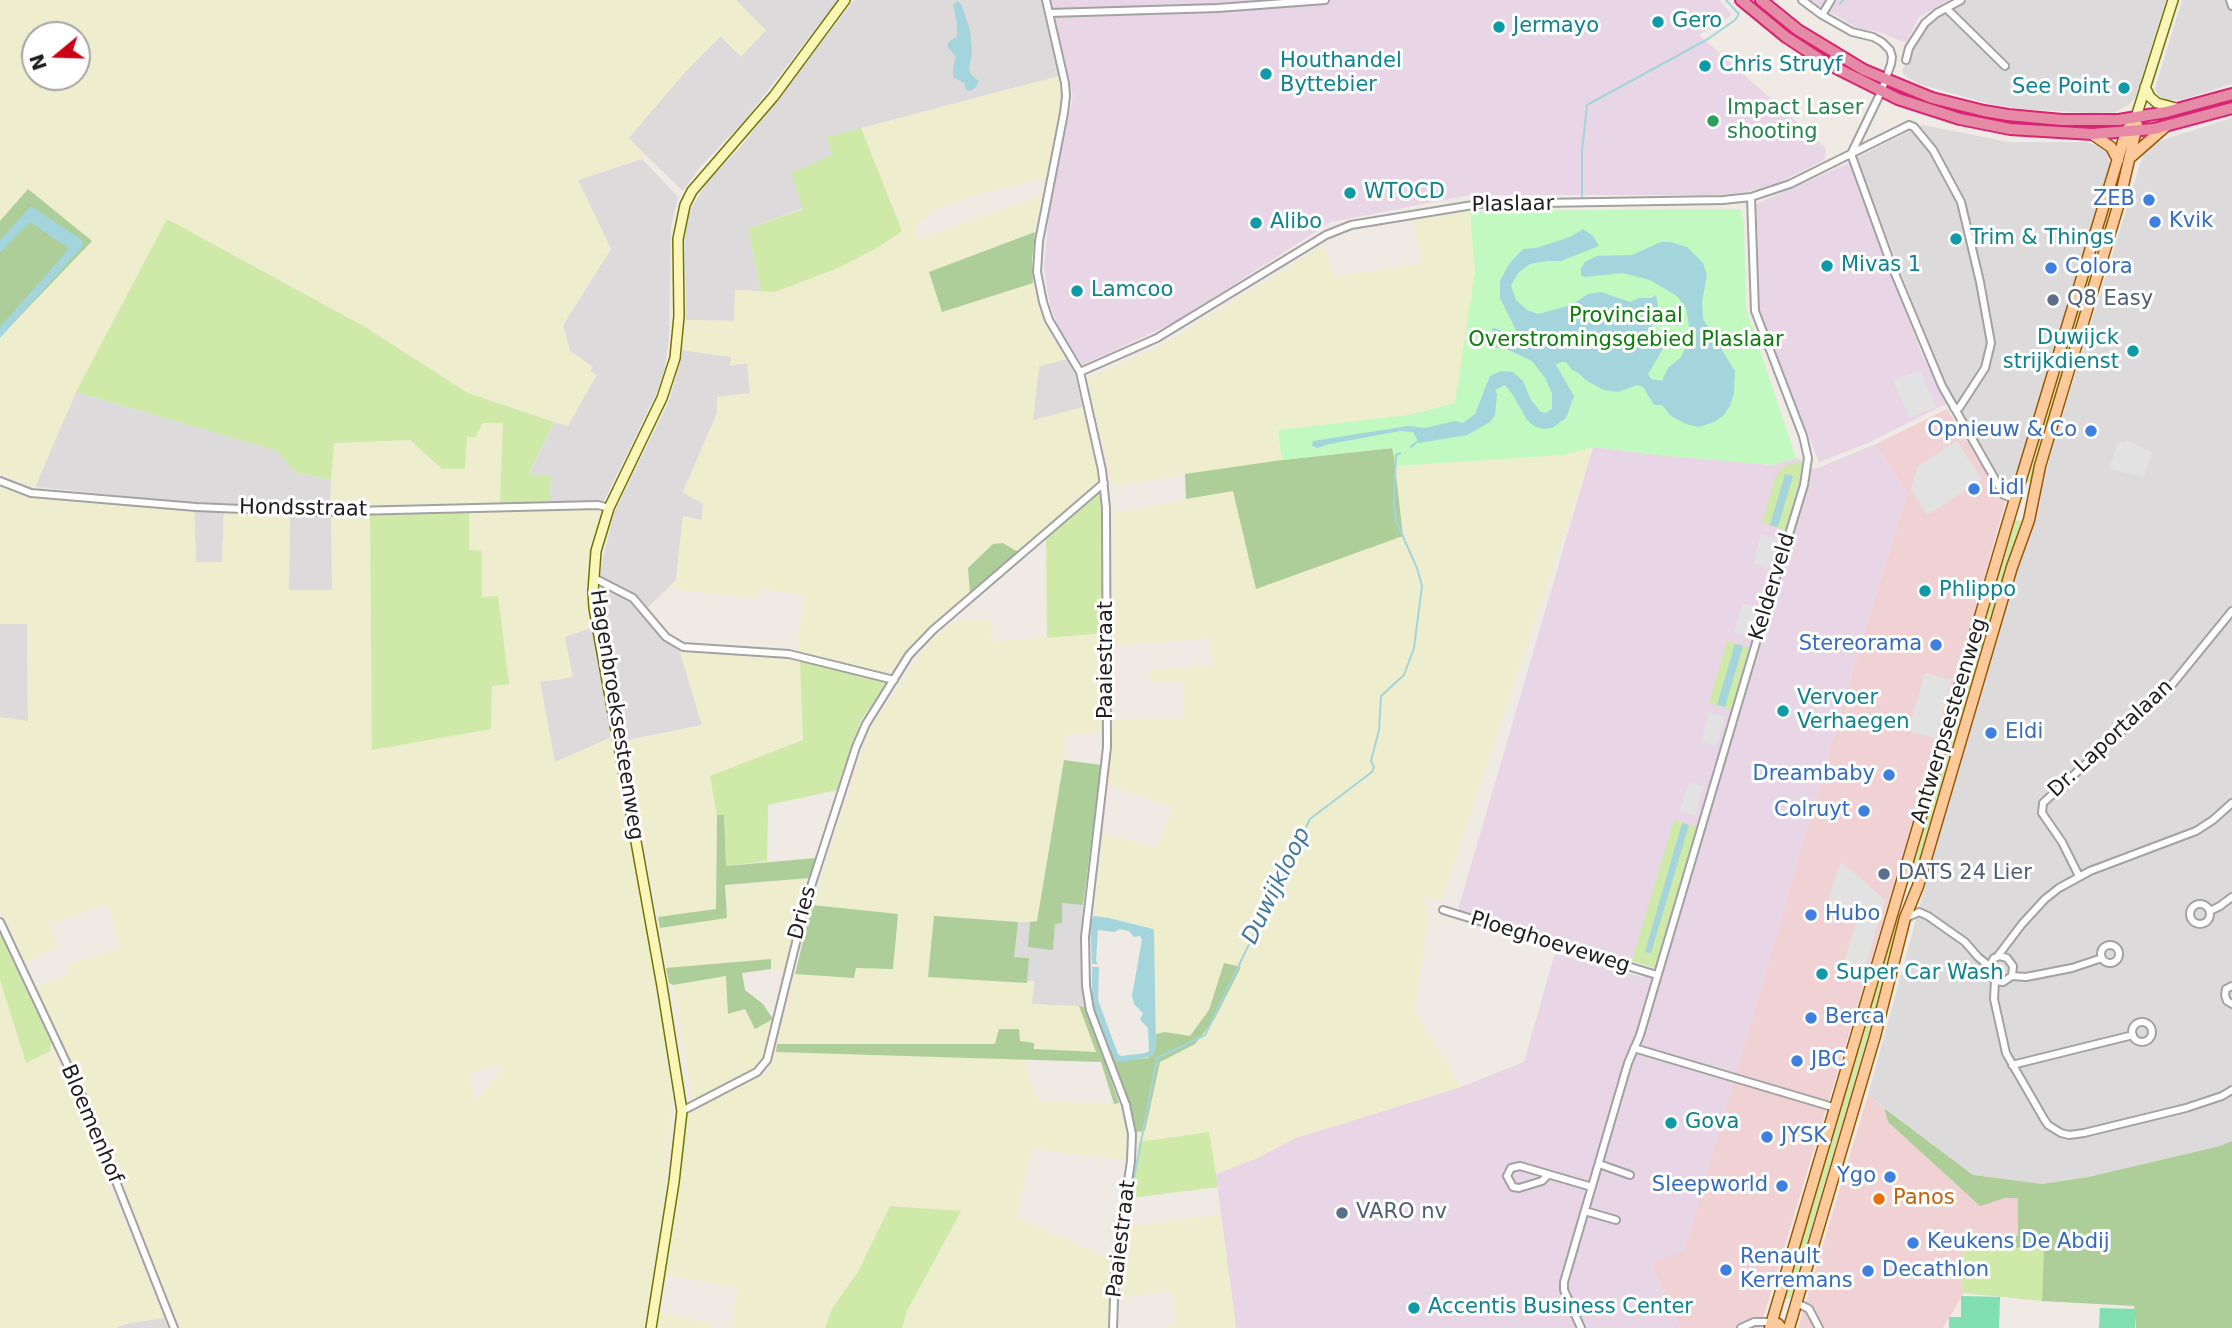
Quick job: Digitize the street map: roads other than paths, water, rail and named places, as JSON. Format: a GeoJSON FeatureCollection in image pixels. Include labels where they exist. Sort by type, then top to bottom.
{"type":"FeatureCollection","features":[{"type":"Feature","properties":{"kind":"highway"},"geometry":{"type":"LineString","coordinates":[[1741,0],[1801,48],[1881,92],[1933,111],[1988,125],[2021,130],[2092,134],[2132,132],[2166,126],[2232,108]]}},
{"type":"Feature","properties":{"kind":"highway"},"geometry":{"type":"LineString","coordinates":[[1761,0],[1822,46],[1885,79],[1932,98],[2008,115],[2062,120],[2109,120],[2181,108],[2232,94]]}},
{"type":"Feature","properties":{"kind":"main road","name":"Antwerpsesteenweg"},"geometry":{"type":"LineString","coordinates":[[1774,1326],[1780,1291],[2011,514],[2118,160],[2137,117]]}},
{"type":"Feature","properties":{"kind":"main road"},"geometry":{"type":"LineString","coordinates":[[2130,160],[2166,126]]}},
{"type":"Feature","properties":{"kind":"main road","name":"Antwerpsesteenweg"},"geometry":{"type":"LineString","coordinates":[[1789,1328],[1878,1023],[1905,918],[1922,874],[2012,567],[2029,520],[2040,466],[2130,160],[2132,132]]}},
{"type":"Feature","properties":{"kind":"main road"},"geometry":{"type":"LineString","coordinates":[[2092,134],[2111,147],[2118,160]]}},
{"type":"Feature","properties":{"kind":"main road"},"geometry":{"type":"LineString","coordinates":[[2057,367],[2061,364],[2066,366],[2068,372]]}},
{"type":"Feature","properties":{"kind":"main road"},"geometry":{"type":"LineString","coordinates":[[2011,514],[2022,508],[2029,520]]}},
{"type":"Feature","properties":{"kind":"main road"},"geometry":{"type":"LineString","coordinates":[[1780,1291],[1781,1308],[1787,1310],[1796,1305]]}},
{"type":"Feature","properties":{"kind":"street","name":"Hagenbroeksesteenweg"},"geometry":{"type":"LineString","coordinates":[[651,1328],[674,1182],[682,1111],[594,608],[596,551],[609,508],[662,398],[675,358],[679,316],[678,239],[685,205],[692,191],[774,96],[845,0]]}},
{"type":"Feature","properties":{"kind":"street","name":"Paaiestraat"},"geometry":{"type":"LineString","coordinates":[[1046,0],[1066,96],[1065,113],[1039,241],[1037,272],[1049,320],[1080,372],[1104,483],[1107,549],[1107,747],[1085,937],[1086,986],[1090,1010],[1126,1105],[1132,1133],[1131,1161],[1115,1269],[1113,1328]]}},
{"type":"Feature","properties":{"kind":"street"},"geometry":{"type":"LineString","coordinates":[[1049,13],[1230,7],[1325,0]]}},
{"type":"Feature","properties":{"kind":"street"},"geometry":{"type":"LineString","coordinates":[[1802,0],[1852,33],[1873,37],[1887,46],[1892,57],[1881,92],[1851,154],[1929,360],[1981,458],[2004,495],[2016,500]]}},
{"type":"Feature","properties":{"kind":"street"},"geometry":{"type":"LineString","coordinates":[[1822,15],[1831,0]]}},
{"type":"Feature","properties":{"kind":"street"},"geometry":{"type":"LineString","coordinates":[[1906,60],[1909,48],[1925,23],[1961,0]]}},
{"type":"Feature","properties":{"kind":"street","name":"Antwerpsesteenweg"},"geometry":{"type":"LineString","coordinates":[[2137,117],[2173,0]]}},
{"type":"Feature","properties":{"kind":"street"},"geometry":{"type":"LineString","coordinates":[[2230,0],[2232,6]]}},
{"type":"Feature","properties":{"kind":"street"},"geometry":{"type":"LineString","coordinates":[[1946,8],[2005,66]]}},
{"type":"Feature","properties":{"kind":"street"},"geometry":{"type":"LineString","coordinates":[[2145,87],[2157,103],[2165,107],[2181,108]]}},
{"type":"Feature","properties":{"kind":"street","name":"Plaslaar"},"geometry":{"type":"LineString","coordinates":[[1080,372],[1157,338],[1326,235],[1351,225],[1479,204],[1723,200],[1751,197],[1790,184],[1906,126],[1914,127],[1938,158],[1961,202],[1991,343],[1985,368],[1959,408],[1954,408]]}},
{"type":"Feature","properties":{"kind":"street","name":"Kelderveld"},"geometry":{"type":"LineString","coordinates":[[1581,1328],[1564,1290],[1564,1282],[1804,485],[1808,458],[1803,436],[1755,311],[1751,197]]}},
{"type":"Feature","properties":{"kind":"street","name":"Hondsstraat"},"geometry":{"type":"LineString","coordinates":[[0,481],[31,493],[196,507],[312,512],[598,505],[609,508]]}},
{"type":"Feature","properties":{"kind":"street","name":"Dries"},"geometry":{"type":"LineString","coordinates":[[682,1111],[757,1072],[767,1060],[806,902],[856,747],[866,724],[909,655],[933,631],[1104,483]]}},
{"type":"Feature","properties":{"kind":"street"},"geometry":{"type":"LineString","coordinates":[[594,578],[633,598],[666,637],[682,647],[789,654],[894,680]]}},
{"type":"Feature","properties":{"kind":"street","name":"Dr. Laportalaan"},"geometry":{"type":"LineString","coordinates":[[2079,876],[2062,842],[2042,813],[2043,803],[2170,687],[2232,611]]}},
{"type":"Feature","properties":{"kind":"street"},"geometry":{"type":"LineString","coordinates":[[2232,803],[2196,831],[2079,876],[2045,899],[1989,965],[1989,974],[1995,981],[1994,999],[2006,1053],[2048,1125],[2061,1133],[2077,1135],[2186,1108],[2232,1090]]}},
{"type":"Feature","properties":{"kind":"street"},"geometry":{"type":"LineString","coordinates":[[2210,911],[2232,897]]}},
{"type":"Feature","properties":{"kind":"street"},"geometry":{"type":"LineString","coordinates":[[1912,899],[1919,912],[1950,930],[1989,965]]}},
{"type":"Feature","properties":{"kind":"street","name":"Ploeghoeveweg"},"geometry":{"type":"LineString","coordinates":[[1443,910],[1657,975]]}},
{"type":"Feature","properties":{"kind":"street"},"geometry":{"type":"LineString","coordinates":[[1905,918],[1919,912]]}},
{"type":"Feature","properties":{"kind":"street","name":"Bloemenhof"},"geometry":{"type":"LineString","coordinates":[[0,922],[83,1098],[174,1328]]}},
{"type":"Feature","properties":{"kind":"street"},"geometry":{"type":"LineString","coordinates":[[1995,981],[2006,981],[2012,975],[2013,966],[2010,960],[1997,957]]}},
{"type":"Feature","properties":{"kind":"street"},"geometry":{"type":"LineString","coordinates":[[2012,975],[2026,977],[2061,971],[2102,958]]}},
{"type":"Feature","properties":{"kind":"street"},"geometry":{"type":"LineString","coordinates":[[2232,986],[2226,989],[2225,995],[2227,1001],[2232,1004]]}},
{"type":"Feature","properties":{"kind":"street"},"geometry":{"type":"LineString","coordinates":[[2012,1065],[2133,1035]]}},
{"type":"Feature","properties":{"kind":"street"},"geometry":{"type":"LineString","coordinates":[[1634,1048],[1836,1108]]}},
{"type":"Feature","properties":{"kind":"street"},"geometry":{"type":"LineString","coordinates":[[1599,1164],[1630,1175]]}},
{"type":"Feature","properties":{"kind":"street"},"geometry":{"type":"LineString","coordinates":[[1548,1175],[1542,1181],[1520,1188],[1513,1187],[1507,1175],[1511,1168],[1520,1167],[1592,1187]]}},
{"type":"Feature","properties":{"kind":"street"},"geometry":{"type":"LineString","coordinates":[[1585,1211],[1616,1220]]}},
{"type":"Feature","properties":{"kind":"street"},"geometry":{"type":"LineString","coordinates":[[1796,1305],[1809,1309],[1819,1328]]}},
{"type":"Feature","properties":{"kind":"street"},"geometry":{"type":"LineString","coordinates":[[1741,1328],[1754,1322],[1774,1326]]}},
{"type":"Feature","properties":{"kind":"water"},"geometry":{"type":"Polygon","coordinates":[[[957,1],[961,4],[970,30],[972,54],[969,69],[971,75],[979,81],[971,91],[966,90],[964,83],[953,77],[956,57],[947,46],[949,41],[957,37],[953,5],[957,1]]]}},
{"type":"Feature","properties":{"kind":"water"},"geometry":{"type":"Polygon","coordinates":[[[31,206],[82,240],[83,246],[0,338],[0,327],[68,250],[30,222],[0,253],[0,240],[31,206]]]}},
{"type":"Feature","properties":{"kind":"water"},"geometry":{"type":"Polygon","coordinates":[[[1583,229],[1593,236],[1599,246],[1561,261],[1530,264],[1518,273],[1511,285],[1516,300],[1527,310],[1538,314],[1571,305],[1588,294],[1601,292],[1630,302],[1656,295],[1658,307],[1655,323],[1649,329],[1652,333],[1676,331],[1677,342],[1666,344],[1648,374],[1651,379],[1662,381],[1668,368],[1681,357],[1687,344],[1689,325],[1686,308],[1677,296],[1650,280],[1622,273],[1584,277],[1581,275],[1581,269],[1585,262],[1597,256],[1632,255],[1661,242],[1687,247],[1703,263],[1707,275],[1702,302],[1703,319],[1735,371],[1734,393],[1723,416],[1699,427],[1686,424],[1671,416],[1662,405],[1654,405],[1643,387],[1637,385],[1618,392],[1604,390],[1572,370],[1566,362],[1560,362],[1556,365],[1574,396],[1566,418],[1552,428],[1543,429],[1527,420],[1505,385],[1495,390],[1495,415],[1490,422],[1467,435],[1419,443],[1413,432],[1400,431],[1317,448],[1312,446],[1313,441],[1408,426],[1425,428],[1455,421],[1463,423],[1475,414],[1490,376],[1501,371],[1513,372],[1523,381],[1531,400],[1541,412],[1546,413],[1552,409],[1552,393],[1532,361],[1502,347],[1496,348],[1492,329],[1500,330],[1508,340],[1517,332],[1500,298],[1500,281],[1509,264],[1523,249],[1536,248],[1570,237],[1583,229]]]}},
{"type":"Feature","properties":{"kind":"water"},"geometry":{"type":"Polygon","coordinates":[[[1785,474],[1793,476],[1778,527],[1770,525],[1785,474]]]}},
{"type":"Feature","properties":{"kind":"water"},"geometry":{"type":"Polygon","coordinates":[[[1735,644],[1743,646],[1725,707],[1717,705],[1735,644]]]}},
{"type":"Feature","properties":{"kind":"water"},"geometry":{"type":"Polygon","coordinates":[[[1682,823],[1689,825],[1651,953],[1645,952],[1682,823]]]}},
{"type":"Feature","properties":{"kind":"water"},"geometry":{"type":"Polygon","coordinates":[[[1094,916],[1154,931],[1156,1048],[1153,1056],[1116,1061],[1106,1041],[1092,999],[1092,967],[1099,967],[1098,1000],[1118,1054],[1121,1056],[1149,1051],[1148,1028],[1140,1020],[1143,1013],[1134,1004],[1132,996],[1142,940],[1140,936],[1134,937],[1129,931],[1098,930],[1098,964],[1092,964],[1090,923],[1094,916]]]}},
{"type":"Feature","properties":{"kind":"waterway","name":"Duwijkloop"},"geometry":{"type":"LineString","coordinates":[[1582,196],[1582,151],[1587,105],[1708,39],[1735,20],[1739,14],[1726,0]]}},
{"type":"Feature","properties":{"kind":"waterway"},"geometry":{"type":"LineString","coordinates":[[1840,4],[1843,0]]}},
{"type":"Feature","properties":{"kind":"waterway","name":"Duwijkloop"},"geometry":{"type":"LineString","coordinates":[[1411,447],[1418,441]]}},
{"type":"Feature","properties":{"kind":"waterway","name":"Duwijkloop"},"geometry":{"type":"LineString","coordinates":[[1117,1328],[1118,1276],[1125,1226],[1157,1058],[1205,1035],[1310,819],[1372,772],[1374,767],[1371,761],[1379,730],[1381,696],[1404,675],[1414,648],[1422,586],[1396,521],[1396,455],[1400,453]]}},
{"type":"Feature","properties":{"kind":"place","name":"Gero"},"geometry":{"type":"Point","coordinates":[1658,22]}},
{"type":"Feature","properties":{"kind":"place","name":"Jermayo"},"geometry":{"type":"Point","coordinates":[1499,27]}},
{"type":"Feature","properties":{"kind":"place","name":"Chris Struyf"},"geometry":{"type":"Point","coordinates":[1705,66]}},
{"type":"Feature","properties":{"kind":"place","name":"Houthandel Byttebier"},"geometry":{"type":"Point","coordinates":[1266,74]}},
{"type":"Feature","properties":{"kind":"place","name":"See Point"},"geometry":{"type":"Point","coordinates":[2124,88]}},
{"type":"Feature","properties":{"kind":"place","name":"Impact Laser shooting"},"geometry":{"type":"Point","coordinates":[1713,121]}},
{"type":"Feature","properties":{"kind":"place","name":"WTOCD"},"geometry":{"type":"Point","coordinates":[1350,193]}},
{"type":"Feature","properties":{"kind":"place","name":"ZEB"},"geometry":{"type":"Point","coordinates":[2149,200]}},
{"type":"Feature","properties":{"kind":"place","name":"Kvik"},"geometry":{"type":"Point","coordinates":[2155,222]}},
{"type":"Feature","properties":{"kind":"place","name":"Alibo"},"geometry":{"type":"Point","coordinates":[1256,223]}},
{"type":"Feature","properties":{"kind":"place","name":"Trim & Things"},"geometry":{"type":"Point","coordinates":[1956,239]}},
{"type":"Feature","properties":{"kind":"place","name":"Mivas 1"},"geometry":{"type":"Point","coordinates":[1827,266]}},
{"type":"Feature","properties":{"kind":"place","name":"Colora"},"geometry":{"type":"Point","coordinates":[2051,268]}},
{"type":"Feature","properties":{"kind":"place","name":"Lamcoo"},"geometry":{"type":"Point","coordinates":[1077,291]}},
{"type":"Feature","properties":{"kind":"place","name":"Q8 Easy"},"geometry":{"type":"Point","coordinates":[2053,300]}},
{"type":"Feature","properties":{"kind":"place","name":"Duwijck strijkdienst"},"geometry":{"type":"Point","coordinates":[2133,351]}},
{"type":"Feature","properties":{"kind":"place","name":"Opnieuw & Co"},"geometry":{"type":"Point","coordinates":[2091,431]}},
{"type":"Feature","properties":{"kind":"place","name":"Lidl"},"geometry":{"type":"Point","coordinates":[1974,489]}},
{"type":"Feature","properties":{"kind":"place","name":"Phlippo"},"geometry":{"type":"Point","coordinates":[1925,591]}},
{"type":"Feature","properties":{"kind":"place","name":"Stereorama"},"geometry":{"type":"Point","coordinates":[1936,645]}},
{"type":"Feature","properties":{"kind":"place","name":"Vervoer Verhaegen"},"geometry":{"type":"Point","coordinates":[1783,711]}},
{"type":"Feature","properties":{"kind":"place","name":"Eldi"},"geometry":{"type":"Point","coordinates":[1991,733]}},
{"type":"Feature","properties":{"kind":"place","name":"Dreambaby"},"geometry":{"type":"Point","coordinates":[1889,775]}},
{"type":"Feature","properties":{"kind":"place","name":"Colruyt"},"geometry":{"type":"Point","coordinates":[1864,811]}},
{"type":"Feature","properties":{"kind":"place","name":"DATS 24 Lier"},"geometry":{"type":"Point","coordinates":[1884,874]}},
{"type":"Feature","properties":{"kind":"place","name":"Hubo"},"geometry":{"type":"Point","coordinates":[1811,915]}},
{"type":"Feature","properties":{"kind":"place","name":"Super Car Wash"},"geometry":{"type":"Point","coordinates":[1822,974]}},
{"type":"Feature","properties":{"kind":"place","name":"Berca"},"geometry":{"type":"Point","coordinates":[1811,1018]}},
{"type":"Feature","properties":{"kind":"place","name":"JBC"},"geometry":{"type":"Point","coordinates":[1797,1061]}},
{"type":"Feature","properties":{"kind":"place","name":"Gova"},"geometry":{"type":"Point","coordinates":[1671,1123]}},
{"type":"Feature","properties":{"kind":"place","name":"JYSK"},"geometry":{"type":"Point","coordinates":[1767,1137]}},
{"type":"Feature","properties":{"kind":"place","name":"Ygo"},"geometry":{"type":"Point","coordinates":[1890,1177]}},
{"type":"Feature","properties":{"kind":"place","name":"Sleepworld"},"geometry":{"type":"Point","coordinates":[1782,1186]}},
{"type":"Feature","properties":{"kind":"place","name":"Panos"},"geometry":{"type":"Point","coordinates":[1879,1199]}},
{"type":"Feature","properties":{"kind":"place","name":"VARO nv"},"geometry":{"type":"Point","coordinates":[1342,1213]}},
{"type":"Feature","properties":{"kind":"place","name":"Keukens De Abdij"},"geometry":{"type":"Point","coordinates":[1913,1243]}},
{"type":"Feature","properties":{"kind":"place","name":"Renault Kerremans"},"geometry":{"type":"Point","coordinates":[1726,1270]}},
{"type":"Feature","properties":{"kind":"place","name":"Decathlon"},"geometry":{"type":"Point","coordinates":[1868,1271]}},
{"type":"Feature","properties":{"kind":"place","name":"Accentis Business Center"},"geometry":{"type":"Point","coordinates":[1414,1308]}},
{"type":"Feature","properties":{"kind":"park label","name":"Provinciaal Overstromingsgebied Plaslaar"},"geometry":{"type":"Point","coordinates":[1626,329]}}]}
